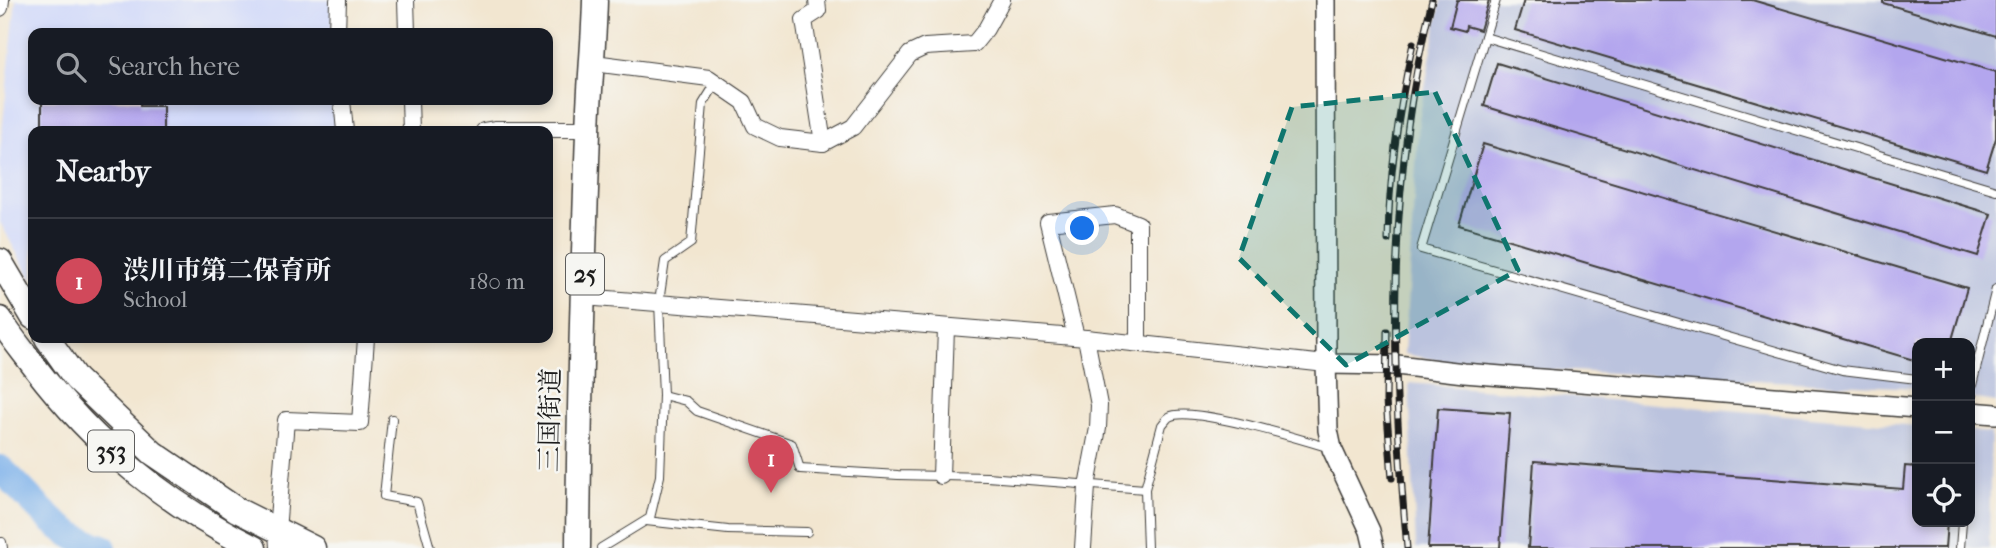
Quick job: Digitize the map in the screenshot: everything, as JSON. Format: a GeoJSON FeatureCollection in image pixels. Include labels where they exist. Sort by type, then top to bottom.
{"type":"FeatureCollection","features":[{"type":"Feature","properties":{"kind":"main road","name":"三国街道"},"geometry":{"type":"LineString","coordinates":[[578,548],[579,386],[595,0]]}},
{"type":"Feature","properties":{"kind":"main road"},"geometry":{"type":"LineString","coordinates":[[0,261],[28,309]]}},
{"type":"Feature","properties":{"kind":"main road","name":"353"},"geometry":{"type":"LineString","coordinates":[[1,322],[58,397],[97,439],[138,477],[180,507],[254,548]]}},
{"type":"Feature","properties":{"kind":"main road","name":"353"},"geometry":{"type":"LineString","coordinates":[[51,343],[76,379],[153,453],[277,539],[313,548]]}},
{"type":"Feature","properties":{"kind":"street"},"geometry":{"type":"LineString","coordinates":[[0,8],[1,0]]}},
{"type":"Feature","properties":{"kind":"street"},"geometry":{"type":"LineString","coordinates":[[337,28],[338,0]]}},
{"type":"Feature","properties":{"kind":"street"},"geometry":{"type":"LineString","coordinates":[[406,0],[407,28]]}},
{"type":"Feature","properties":{"kind":"street"},"geometry":{"type":"LineString","coordinates":[[817,0],[818,10],[804,20],[823,142]]}},
{"type":"Feature","properties":{"kind":"street"},"geometry":{"type":"LineString","coordinates":[[594,63],[709,78],[744,102],[755,126],[780,138],[823,142],[853,127],[910,54],[925,47],[974,44],[1002,0]]}},
{"type":"Feature","properties":{"kind":"street"},"geometry":{"type":"LineString","coordinates":[[1325,0],[1328,430],[1332,449],[1370,531],[1374,548]]}},
{"type":"Feature","properties":{"kind":"street"},"geometry":{"type":"LineString","coordinates":[[342,105],[345,126]]}},
{"type":"Feature","properties":{"kind":"street"},"geometry":{"type":"LineString","coordinates":[[410,105],[411,126]]}},
{"type":"Feature","properties":{"kind":"street"},"geometry":{"type":"LineString","coordinates":[[553,129],[588,129]]}},
{"type":"Feature","properties":{"kind":"street"},"geometry":{"type":"LineString","coordinates":[[1083,548],[1087,486],[1098,428],[1099,405],[1048,222],[1115,215],[1138,224],[1138,343]]}},
{"type":"Feature","properties":{"kind":"street"},"geometry":{"type":"LineString","coordinates":[[584,297],[1138,343],[1326,364],[1397,365],[1464,373],[1912,408]]}},
{"type":"Feature","properties":{"kind":"street"},"geometry":{"type":"LineString","coordinates":[[1,322],[28,319]]}},
{"type":"Feature","properties":{"kind":"street"},"geometry":{"type":"LineString","coordinates":[[942,476],[946,328]]}},
{"type":"Feature","properties":{"kind":"street"},"geometry":{"type":"LineString","coordinates":[[277,539],[286,420],[360,424],[366,343]]}},
{"type":"Feature","properties":{"kind":"street"},"geometry":{"type":"LineString","coordinates":[[1975,397],[1996,414]]}},
{"type":"Feature","properties":{"kind":"lane"},"geometry":{"type":"LineString","coordinates":[[1496,0],[1421,249],[1842,370],[1912,378]]}},
{"type":"Feature","properties":{"kind":"lane"},"geometry":{"type":"LineString","coordinates":[[1486,37],[1996,190]]}},
{"type":"Feature","properties":{"kind":"lane"},"geometry":{"type":"LineString","coordinates":[[601,548],[650,518],[660,476],[663,395],[659,302],[665,261],[691,243],[703,103],[716,83]]}},
{"type":"Feature","properties":{"kind":"lane"},"geometry":{"type":"LineString","coordinates":[[1975,377],[1996,289]]}},
{"type":"Feature","properties":{"kind":"lane"},"geometry":{"type":"LineString","coordinates":[[663,395],[686,401],[697,411],[792,444],[800,469],[987,477],[1145,489]]}},
{"type":"Feature","properties":{"kind":"lane"},"geometry":{"type":"LineString","coordinates":[[1147,548],[1145,489],[1162,425],[1168,417],[1182,414],[1262,427],[1332,449]]}},
{"type":"Feature","properties":{"kind":"lane"},"geometry":{"type":"LineString","coordinates":[[392,419],[384,496],[417,502],[430,548]]}},
{"type":"Feature","properties":{"kind":"lane"},"geometry":{"type":"LineString","coordinates":[[646,521],[728,530],[807,531]]}},
{"type":"Feature","properties":{"kind":"lane"},"geometry":{"type":"LineString","coordinates":[[1959,548],[1961,527]]}},
{"type":"Feature","properties":{"kind":"highlighted area"},"geometry":{"type":"Polygon","coordinates":[[[1435,92],[1518,270],[1346,365],[1239,258],[1292,107],[1435,92]]]}},
{"type":"Feature","properties":{"kind":"shaded area"},"geometry":{"type":"Polygon","coordinates":[[[16,0],[332,0],[333,28],[28,28],[28,105],[335,105],[336,126],[28,126],[28,274],[0,222],[0,151],[16,0]]]}},
{"type":"Feature","properties":{"kind":"shaded area"},"geometry":{"type":"Polygon","coordinates":[[[1441,0],[1996,0],[1996,402],[1975,399],[1975,338],[1912,338],[1912,388],[1468,366],[1404,354],[1419,119],[1441,0]]]}},
{"type":"Feature","properties":{"kind":"shaded area"},"geometry":{"type":"Polygon","coordinates":[[[1409,383],[1912,426],[1912,527],[1975,527],[1975,431],[1991,433],[1989,548],[1416,548],[1409,383]]]}},
{"type":"Feature","properties":{"kind":"building"},"geometry":{"type":"Polygon","coordinates":[[[1457,0],[1489,0],[1480,30],[1466,26],[1465,31],[1450,27],[1457,0]]]}},
{"type":"Feature","properties":{"kind":"building"},"geometry":{"type":"Polygon","coordinates":[[[1524,0],[1752,0],[1996,72],[1996,138],[1986,170],[1515,30],[1524,0]]]}},
{"type":"Feature","properties":{"kind":"building"},"geometry":{"type":"Polygon","coordinates":[[[1883,0],[1996,0],[1996,36],[1883,3],[1883,0]]]}},
{"type":"Feature","properties":{"kind":"building"},"geometry":{"type":"Polygon","coordinates":[[[1497,63],[1991,214],[1978,256],[1484,106],[1497,63]]]}},
{"type":"Feature","properties":{"kind":"building"},"geometry":{"type":"Polygon","coordinates":[[[42,105],[163,106],[163,126],[42,126],[42,105]]]}},
{"type":"Feature","properties":{"kind":"building"},"geometry":{"type":"Polygon","coordinates":[[[1483,144],[1967,288],[1952,338],[1912,338],[1912,360],[1459,225],[1483,144]]]}},
{"type":"Feature","properties":{"kind":"building"},"geometry":{"type":"Polygon","coordinates":[[[1438,408],[1510,413],[1500,548],[1428,548],[1438,408]]]}},
{"type":"Feature","properties":{"kind":"building"},"geometry":{"type":"Polygon","coordinates":[[[1534,461],[1903,489],[1905,466],[1912,467],[1912,527],[1947,527],[1945,548],[1528,548],[1534,461]]]}},
{"type":"Feature","properties":{"kind":"waterway"},"geometry":{"type":"LineString","coordinates":[[0,469],[58,525],[85,542],[103,548]]}},
{"type":"Feature","properties":{"kind":"railway"},"geometry":{"type":"LineString","coordinates":[[1407,548],[1397,411],[1396,273],[1407,136],[1417,67],[1432,0]]}},
{"type":"Feature","properties":{"kind":"railway"},"geometry":{"type":"LineString","coordinates":[[1388,240],[1396,141],[1413,43]]}},
{"type":"Feature","properties":{"kind":"railway"},"geometry":{"type":"LineString","coordinates":[[1387,331],[1386,401],[1392,478]]}},
{"type":"Feature","properties":{"kind":"place","name":"渋川市第二保育所"},"geometry":{"type":"Point","coordinates":[771,493]}}]}
